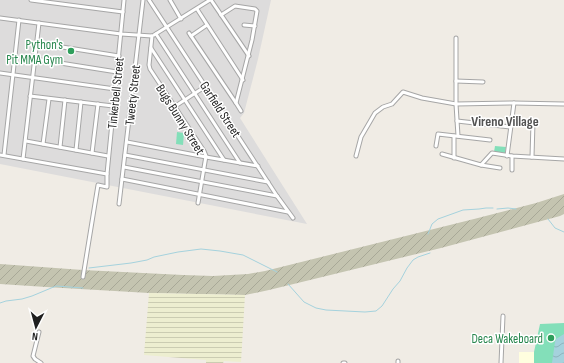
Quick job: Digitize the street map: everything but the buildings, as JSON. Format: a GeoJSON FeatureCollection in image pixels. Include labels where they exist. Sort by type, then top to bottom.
{"type":"FeatureCollection","features":[{"type":"Feature","properties":{"kind":"street"},"geometry":{"type":"LineString","coordinates":[[30,0],[123,12]]}},
{"type":"Feature","properties":{"kind":"street","name":"Tinkerbell Street"},"geometry":{"type":"LineString","coordinates":[[83,277],[98,185],[107,187],[108,156],[124,0]]}},
{"type":"Feature","properties":{"kind":"street","name":"Tweety Street"},"geometry":{"type":"LineString","coordinates":[[119,204],[142,0]]}},
{"type":"Feature","properties":{"kind":"street","name":"Garfield Street"},"geometry":{"type":"LineString","coordinates":[[149,0],[277,196],[293,218]]}},
{"type":"Feature","properties":{"kind":"street"},"geometry":{"type":"LineString","coordinates":[[170,0],[181,19]]}},
{"type":"Feature","properties":{"kind":"street"},"geometry":{"type":"LineString","coordinates":[[0,18],[121,34],[152,36],[211,0],[249,56]]}},
{"type":"Feature","properties":{"kind":"street"},"geometry":{"type":"LineString","coordinates":[[221,15],[235,6],[256,9],[257,12],[249,56],[236,102]]}},
{"type":"Feature","properties":{"kind":"street"},"geometry":{"type":"LineString","coordinates":[[197,9],[243,80]]}},
{"type":"Feature","properties":{"kind":"street"},"geometry":{"type":"LineString","coordinates":[[19,20],[2,155],[107,174]]}},
{"type":"Feature","properties":{"kind":"street"},"geometry":{"type":"LineString","coordinates":[[23,159],[39,23]]}},
{"type":"Feature","properties":{"kind":"street"},"geometry":{"type":"LineString","coordinates":[[207,25],[190,35],[241,111]]}},
{"type":"Feature","properties":{"kind":"street"},"geometry":{"type":"LineString","coordinates":[[244,25],[255,26]]}},
{"type":"Feature","properties":{"kind":"street"},"geometry":{"type":"LineString","coordinates":[[156,34],[240,163]]}},
{"type":"Feature","properties":{"kind":"street","name":"Bugs Bunny Street"},"geometry":{"type":"LineString","coordinates":[[152,36],[149,68],[204,151],[206,157],[198,203]]}},
{"type":"Feature","properties":{"kind":"street"},"geometry":{"type":"LineString","coordinates":[[454,158],[457,121],[456,38]]}},
{"type":"Feature","properties":{"kind":"street"},"geometry":{"type":"LineString","coordinates":[[37,43],[119,56]]}},
{"type":"Feature","properties":{"kind":"street"},"geometry":{"type":"LineString","coordinates":[[150,48],[224,160]]}},
{"type":"Feature","properties":{"kind":"street"},"geometry":{"type":"LineString","coordinates":[[35,59],[117,72]]}},
{"type":"Feature","properties":{"kind":"street"},"geometry":{"type":"LineString","coordinates":[[0,73],[115,89]]}},
{"type":"Feature","properties":{"kind":"street"},"geometry":{"type":"LineString","coordinates":[[456,81],[483,82]]}},
{"type":"Feature","properties":{"kind":"street"},"geometry":{"type":"LineString","coordinates":[[174,107],[206,86]]}},
{"type":"Feature","properties":{"kind":"street"},"geometry":{"type":"LineString","coordinates":[[356,156],[361,137],[375,113],[394,102],[403,92],[416,97],[456,104],[564,104]]}},
{"type":"Feature","properties":{"kind":"street"},"geometry":{"type":"LineString","coordinates":[[30,96],[114,106]]}},
{"type":"Feature","properties":{"kind":"street"},"geometry":{"type":"LineString","coordinates":[[43,144],[49,99]]}},
{"type":"Feature","properties":{"kind":"street"},"geometry":{"type":"LineString","coordinates":[[60,147],[65,100]]}},
{"type":"Feature","properties":{"kind":"street"},"geometry":{"type":"LineString","coordinates":[[76,150],[81,102]]}},
{"type":"Feature","properties":{"kind":"street"},"geometry":{"type":"LineString","coordinates":[[507,156],[514,103]]}},
{"type":"Feature","properties":{"kind":"street"},"geometry":{"type":"LineString","coordinates":[[92,153],[98,104]]}},
{"type":"Feature","properties":{"kind":"street"},"geometry":{"type":"LineString","coordinates":[[457,121],[511,126]]}},
{"type":"Feature","properties":{"kind":"street"},"geometry":{"type":"LineString","coordinates":[[532,157],[534,122]]}},
{"type":"Feature","properties":{"kind":"street"},"geometry":{"type":"LineString","coordinates":[[436,146],[438,134],[490,140]]}},
{"type":"Feature","properties":{"kind":"street"},"geometry":{"type":"LineString","coordinates":[[26,141],[108,156]]}},
{"type":"Feature","properties":{"kind":"street"},"geometry":{"type":"LineString","coordinates":[[127,142],[258,166]]}},
{"type":"Feature","properties":{"kind":"street"},"geometry":{"type":"LineString","coordinates":[[481,165],[492,153],[507,156],[564,159]]}},
{"type":"Feature","properties":{"kind":"street"},"geometry":{"type":"LineString","coordinates":[[442,154],[481,165],[500,168]]}},
{"type":"Feature","properties":{"kind":"street"},"geometry":{"type":"LineString","coordinates":[[125,155],[268,182]]}},
{"type":"Feature","properties":{"kind":"street"},"geometry":{"type":"LineString","coordinates":[[512,156],[512,170]]}},
{"type":"Feature","properties":{"kind":"street"},"geometry":{"type":"LineString","coordinates":[[124,167],[277,196]]}},
{"type":"Feature","properties":{"kind":"street"},"geometry":{"type":"LineString","coordinates":[[122,180],[288,212]]}},
{"type":"Feature","properties":{"kind":"street"},"geometry":{"type":"LineString","coordinates":[[501,363],[503,316]]}},
{"type":"Feature","properties":{"kind":"street"},"geometry":{"type":"LineString","coordinates":[[39,332],[33,356],[41,363]]}},
{"type":"Feature","properties":{"kind":"shaded area"},"geometry":{"type":"Polygon","coordinates":[[[0,0],[271,0],[244,113],[240,118],[307,224],[0,164],[0,0]]]}},
{"type":"Feature","properties":{"kind":"shaded area"},"geometry":{"type":"Polygon","coordinates":[[[564,194],[564,214],[560,216],[441,248],[245,295],[149,293],[0,284],[0,264],[183,275],[213,276],[248,274],[474,219],[564,194]]]}},
{"type":"Feature","properties":{"kind":"shaded area"},"geometry":{"type":"Polygon","coordinates":[[[149,293],[245,295],[241,362],[224,361],[223,363],[206,363],[206,360],[144,355],[149,293]]]}},
{"type":"Feature","properties":{"kind":"shaded area"},"geometry":{"type":"Polygon","coordinates":[[[519,352],[534,352],[534,363],[519,363],[519,352]]]}},
{"type":"Feature","properties":{"kind":"green space"},"geometry":{"type":"Polygon","coordinates":[[[177,132],[184,133],[183,145],[176,144],[177,132]]]}},
{"type":"Feature","properties":{"kind":"green space"},"geometry":{"type":"Polygon","coordinates":[[[495,146],[506,147],[505,153],[494,152],[495,146]]]}},
{"type":"Feature","properties":{"kind":"green space","name":"Deca Wakeboard"},"geometry":{"type":"Polygon","coordinates":[[[564,323],[564,363],[534,363],[534,352],[540,324],[564,323]]]}},
{"type":"Feature","properties":{"kind":"water"},"geometry":{"type":"Polygon","coordinates":[[[564,334],[564,363],[552,363],[556,339],[564,334]]]}},
{"type":"Feature","properties":{"kind":"waterway"},"geometry":{"type":"LineString","coordinates":[[428,234],[432,224],[438,219],[463,210],[493,208]]}},
{"type":"Feature","properties":{"kind":"waterway"},"geometry":{"type":"LineString","coordinates":[[497,209],[516,209]]}},
{"type":"Feature","properties":{"kind":"waterway"},"geometry":{"type":"LineString","coordinates":[[548,219],[555,228],[564,232]]}},
{"type":"Feature","properties":{"kind":"waterway"},"geometry":{"type":"LineString","coordinates":[[89,268],[131,263],[178,252],[201,249],[243,255],[277,272]]}},
{"type":"Feature","properties":{"kind":"waterway"},"geometry":{"type":"LineString","coordinates":[[288,284],[304,302],[316,308],[365,312],[376,311],[382,306],[413,260],[430,253]]}},
{"type":"Feature","properties":{"kind":"waterway"},"geometry":{"type":"LineString","coordinates":[[0,303],[32,296],[56,286],[83,288]]}},
{"type":"Feature","properties":{"kind":"place","name":"Python's Pit MMA Gym"},"geometry":{"type":"Point","coordinates":[71,51]}},
{"type":"Feature","properties":{"kind":"place","name":"Deca Wakeboard"},"geometry":{"type":"Point","coordinates":[551,338]}},
{"type":"Feature","properties":{"kind":"district","name":"Vireno Village"},"geometry":{"type":"Point","coordinates":[505,121]}}]}
